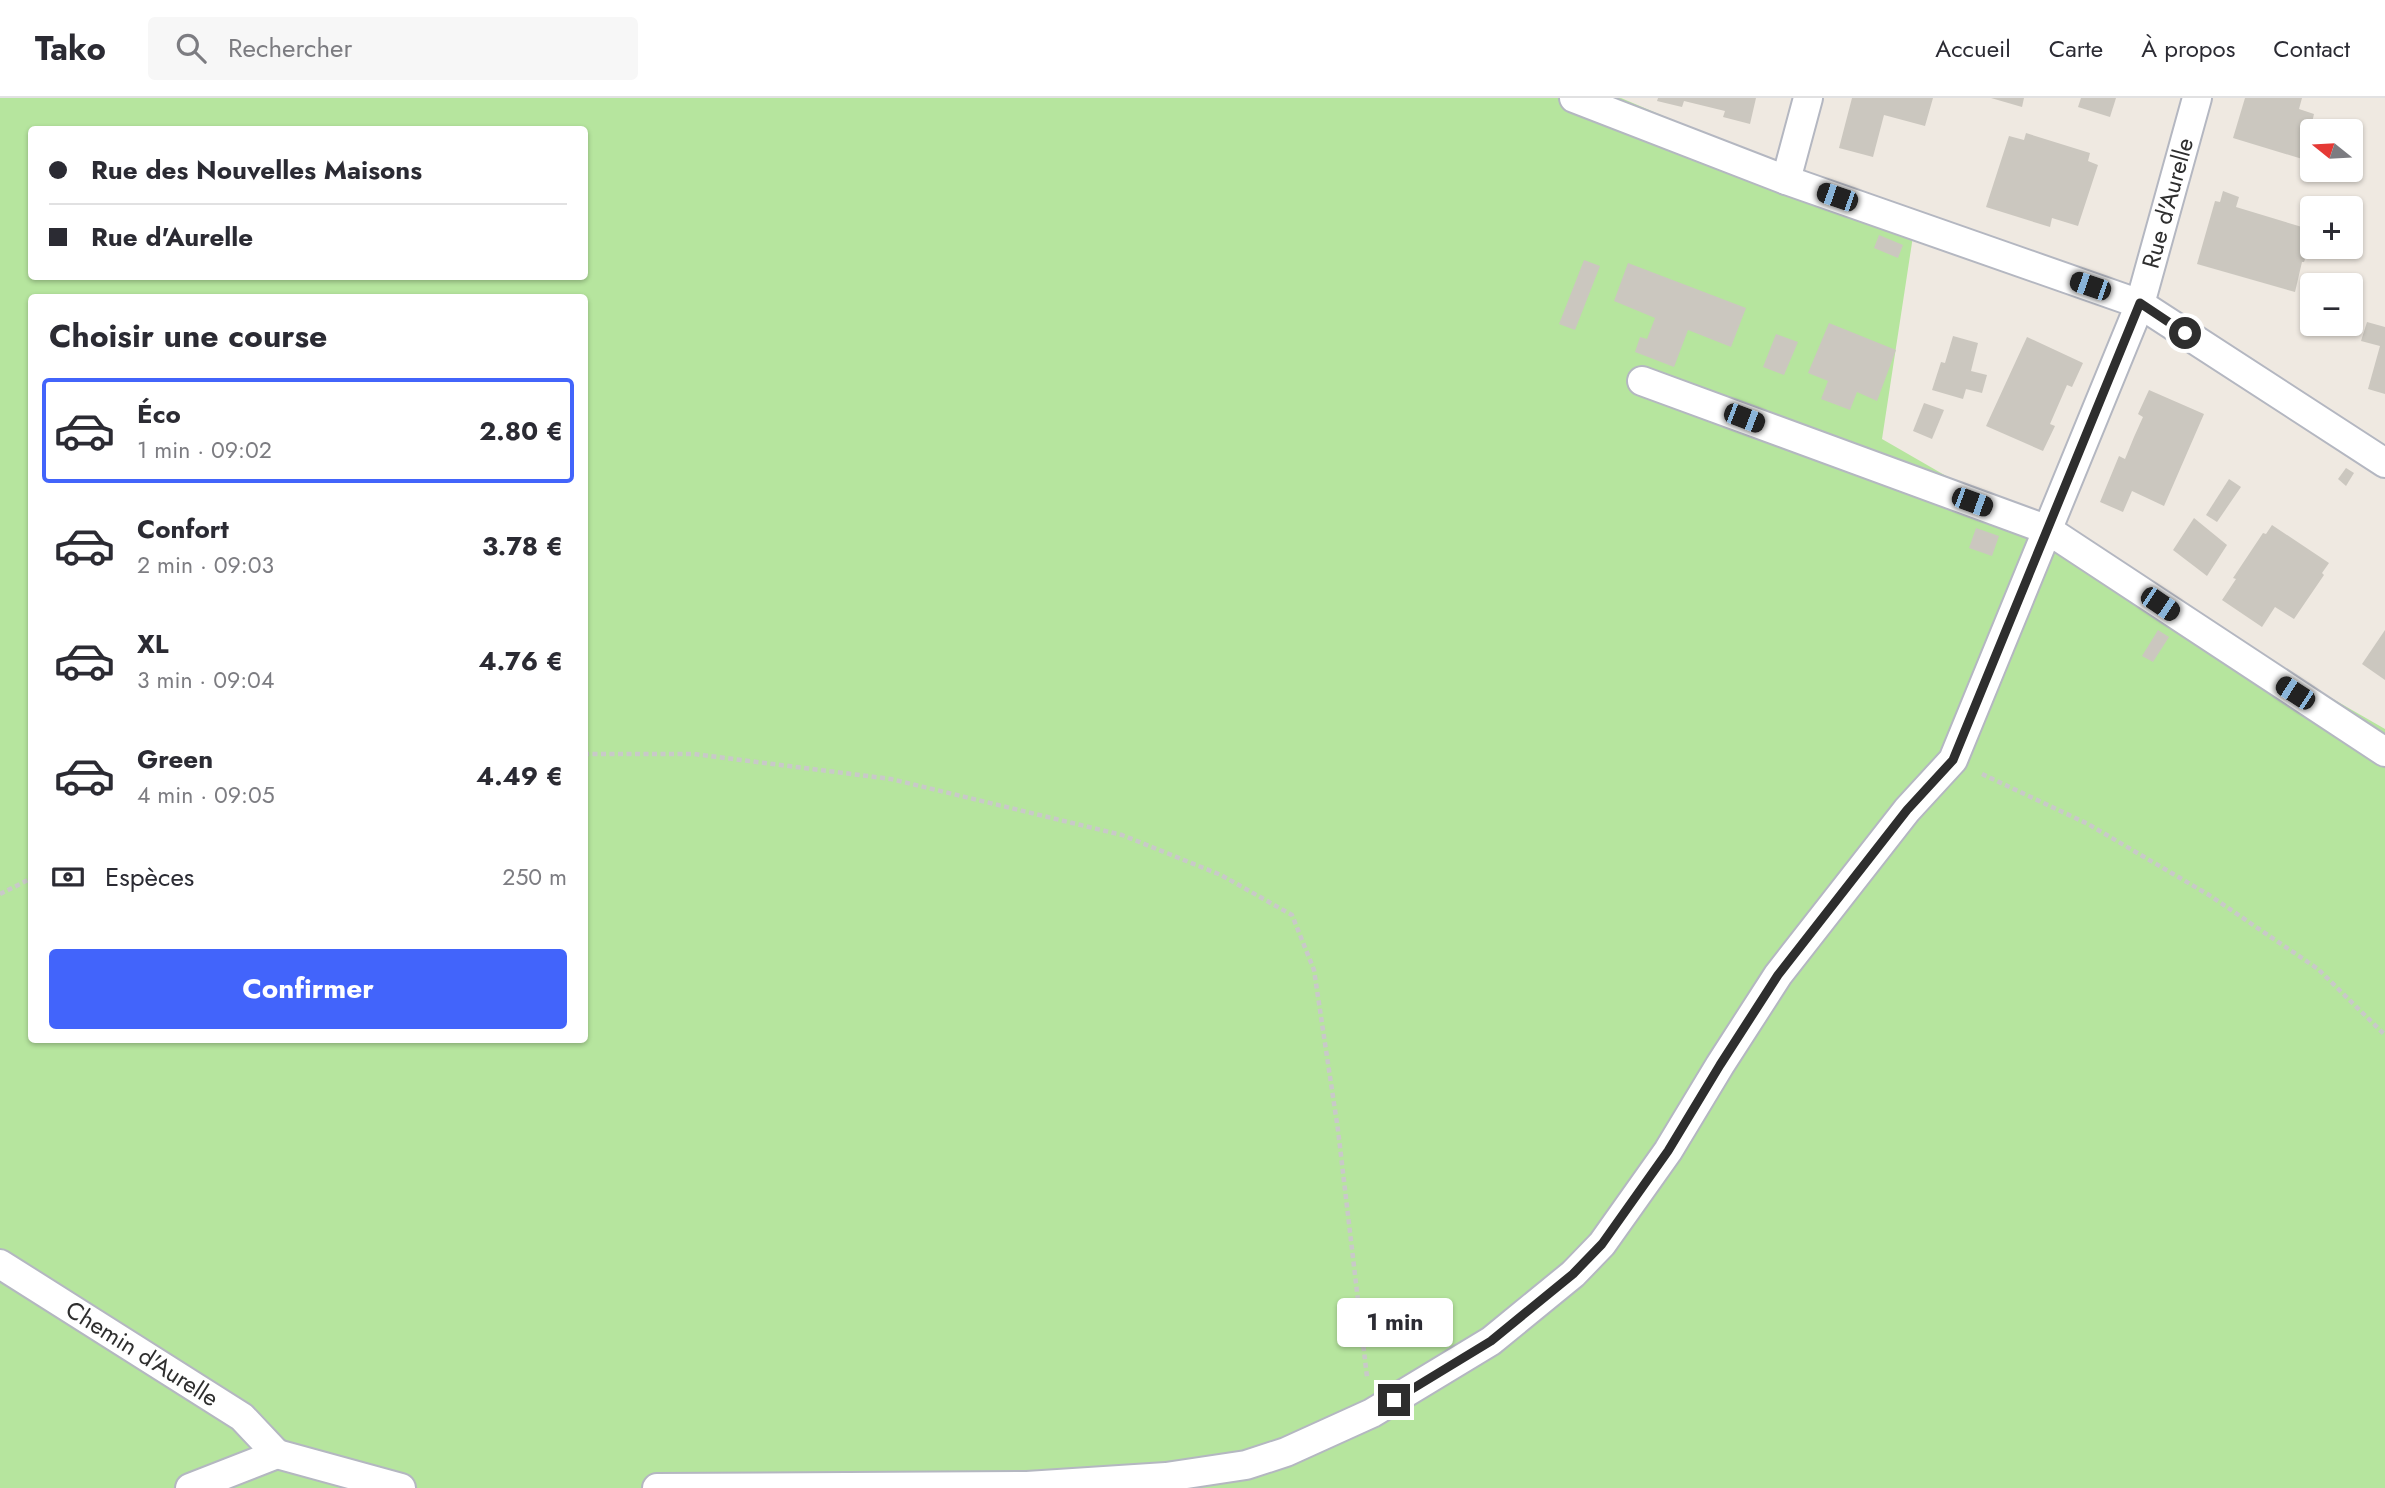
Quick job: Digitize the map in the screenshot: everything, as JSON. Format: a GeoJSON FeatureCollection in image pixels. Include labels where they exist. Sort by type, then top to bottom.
{"type":"FeatureCollection","features":[{"type":"Feature","properties":{"kind":"street"},"geometry":{"type":"LineString","coordinates":[[1574,98],[1786,180],[2140,303],[2385,463]]}},
{"type":"Feature","properties":{"kind":"street"},"geometry":{"type":"LineString","coordinates":[[1786,180],[1808,98]]}},
{"type":"Feature","properties":{"kind":"street","name":"Rue d'Aurelle"},"geometry":{"type":"LineString","coordinates":[[657,1488],[1028,1487],[1166,1477],[1246,1465],[1286,1452],[1371,1413],[1491,1341],[1573,1274],[1602,1244],[1668,1151],[1778,975],[1907,810],[1953,760],[2140,303],[2197,98]]}},
{"type":"Feature","properties":{"kind":"street"},"geometry":{"type":"LineString","coordinates":[[1642,381],[2048,530],[2385,752]]}},
{"type":"Feature","properties":{"kind":"street","name":"Chemin d'Aurelle"},"geometry":{"type":"LineString","coordinates":[[0,1264],[242,1417],[277,1454]]}},
{"type":"Feature","properties":{"kind":"street"},"geometry":{"type":"LineString","coordinates":[[190,1488],[277,1454],[401,1488]]}},
{"type":"Feature","properties":{"kind":"path"},"geometry":{"type":"LineString","coordinates":[[588,754],[694,754],[891,779],[1122,835],[1221,875],[1292,915],[1314,970],[1339,1143],[1371,1413]]}},
{"type":"Feature","properties":{"kind":"path"},"geometry":{"type":"LineString","coordinates":[[1953,760],[2088,824],[2208,895],[2318,969],[2385,1035]]}},
{"type":"Feature","properties":{"kind":"path"},"geometry":{"type":"LineString","coordinates":[[0,894],[28,880]]}},
{"type":"Feature","properties":{"kind":"green space"},"geometry":{"type":"Polygon","coordinates":[[[0,98],[1621,98],[1915,223],[1882,439],[2385,729],[2385,1488],[0,1488],[0,98]]]}},
{"type":"Feature","properties":{"kind":"building"},"geometry":{"type":"Polygon","coordinates":[[[1658,98],[1756,98],[1750,124],[1723,117],[1725,111],[1684,101],[1682,107],[1657,101],[1658,98]]]}},
{"type":"Feature","properties":{"kind":"building"},"geometry":{"type":"Polygon","coordinates":[[[1852,98],[1933,98],[1925,126],[1884,115],[1873,157],[1839,148],[1852,98]]]}},
{"type":"Feature","properties":{"kind":"building"},"geometry":{"type":"Polygon","coordinates":[[[1991,98],[2024,98],[2022,107],[1991,98]]]}},
{"type":"Feature","properties":{"kind":"building"},"geometry":{"type":"Polygon","coordinates":[[[2081,98],[2116,98],[2110,117],[2078,107],[2081,98]]]}},
{"type":"Feature","properties":{"kind":"building"},"geometry":{"type":"Polygon","coordinates":[[[2245,98],[2302,98],[2299,109],[2314,114],[2313,119],[2300,119],[2300,158],[2233,138],[2245,98]]]}},
{"type":"Feature","properties":{"kind":"building"},"geometry":{"type":"Polygon","coordinates":[[[2026,133],[2090,153],[2088,161],[2098,165],[2078,226],[2052,218],[2050,227],[1986,207],[2009,136],[2024,140],[2026,133]]]}},
{"type":"Feature","properties":{"kind":"building"},"geometry":{"type":"Polygon","coordinates":[[[2223,191],[2239,197],[2236,207],[2300,226],[2300,259],[2305,259],[2295,292],[2197,264],[2215,201],[2220,202],[2223,191]]]}},
{"type":"Feature","properties":{"kind":"building"},"geometry":{"type":"Polygon","coordinates":[[[1879,235],[1903,245],[1898,258],[1874,248],[1879,235]]]}},
{"type":"Feature","properties":{"kind":"building"},"geometry":{"type":"Polygon","coordinates":[[[1584,260],[1600,266],[1575,330],[1559,324],[1584,260]]]}},
{"type":"Feature","properties":{"kind":"building"},"geometry":{"type":"Polygon","coordinates":[[[1628,263],[1746,308],[1731,347],[1688,330],[1674,367],[1635,352],[1640,337],[1647,339],[1655,318],[1614,301],[1628,263]]]}},
{"type":"Feature","properties":{"kind":"building"},"geometry":{"type":"Polygon","coordinates":[[[2367,322],[2385,327],[2385,394],[2368,389],[2380,346],[2361,341],[2367,322]]]}},
{"type":"Feature","properties":{"kind":"building"},"geometry":{"type":"Polygon","coordinates":[[[1829,323],[1896,350],[1877,401],[1857,392],[1850,410],[1821,399],[1828,381],[1808,373],[1829,323]]]}},
{"type":"Feature","properties":{"kind":"building"},"geometry":{"type":"Polygon","coordinates":[[[1776,334],[1798,342],[1784,375],[1763,367],[1776,334]]]}},
{"type":"Feature","properties":{"kind":"building"},"geometry":{"type":"Polygon","coordinates":[[[1953,336],[1978,343],[1971,371],[1987,375],[1982,393],[1966,389],[1963,399],[1932,390],[1941,362],[1945,363],[1953,336]]]}},
{"type":"Feature","properties":{"kind":"building"},"geometry":{"type":"Polygon","coordinates":[[[2027,337],[2083,363],[2072,387],[2067,385],[2050,424],[2055,426],[2043,451],[1986,426],[2027,337]]]}},
{"type":"Feature","properties":{"kind":"building"},"geometry":{"type":"Polygon","coordinates":[[[2149,390],[2204,414],[2164,506],[2132,491],[2123,512],[2100,502],[2119,456],[2125,459],[2143,417],[2138,414],[2149,390]]]}},
{"type":"Feature","properties":{"kind":"building"},"geometry":{"type":"Polygon","coordinates":[[[1924,403],[1944,410],[1932,439],[1913,431],[1924,403]]]}},
{"type":"Feature","properties":{"kind":"building"},"geometry":{"type":"Polygon","coordinates":[[[2346,468],[2354,473],[2346,486],[2338,479],[2346,468]]]}},
{"type":"Feature","properties":{"kind":"building"},"geometry":{"type":"Polygon","coordinates":[[[2229,479],[2241,487],[2217,522],[2206,515],[2229,479]]]}},
{"type":"Feature","properties":{"kind":"building"},"geometry":{"type":"Polygon","coordinates":[[[2194,518],[2227,545],[2207,576],[2173,550],[2194,518]]]}},
{"type":"Feature","properties":{"kind":"building"},"geometry":{"type":"Polygon","coordinates":[[[2272,525],[2329,563],[2322,573],[2324,575],[2294,619],[2275,607],[2262,627],[2222,600],[2236,579],[2233,578],[2263,533],[2266,534],[2272,525]]]}},
{"type":"Feature","properties":{"kind":"building"},"geometry":{"type":"Polygon","coordinates":[[[1976,528],[1999,536],[1992,556],[1969,548],[1976,528]]]}},
{"type":"Feature","properties":{"kind":"building"},"geometry":{"type":"Polygon","coordinates":[[[2158,630],[2169,637],[2153,662],[2142,656],[2158,630]]]}},
{"type":"Feature","properties":{"kind":"building"},"geometry":{"type":"Polygon","coordinates":[[[2385,630],[2385,680],[2362,664],[2385,630]]]}},
{"type":"Feature","properties":{"kind":"route"},"geometry":{"type":"LineString","coordinates":[[1394,1400],[1491,1341],[1538,1305],[1588,1259],[1629,1209],[1778,975],[1907,810],[1953,760],[2140,303],[2185,333]]}}]}
